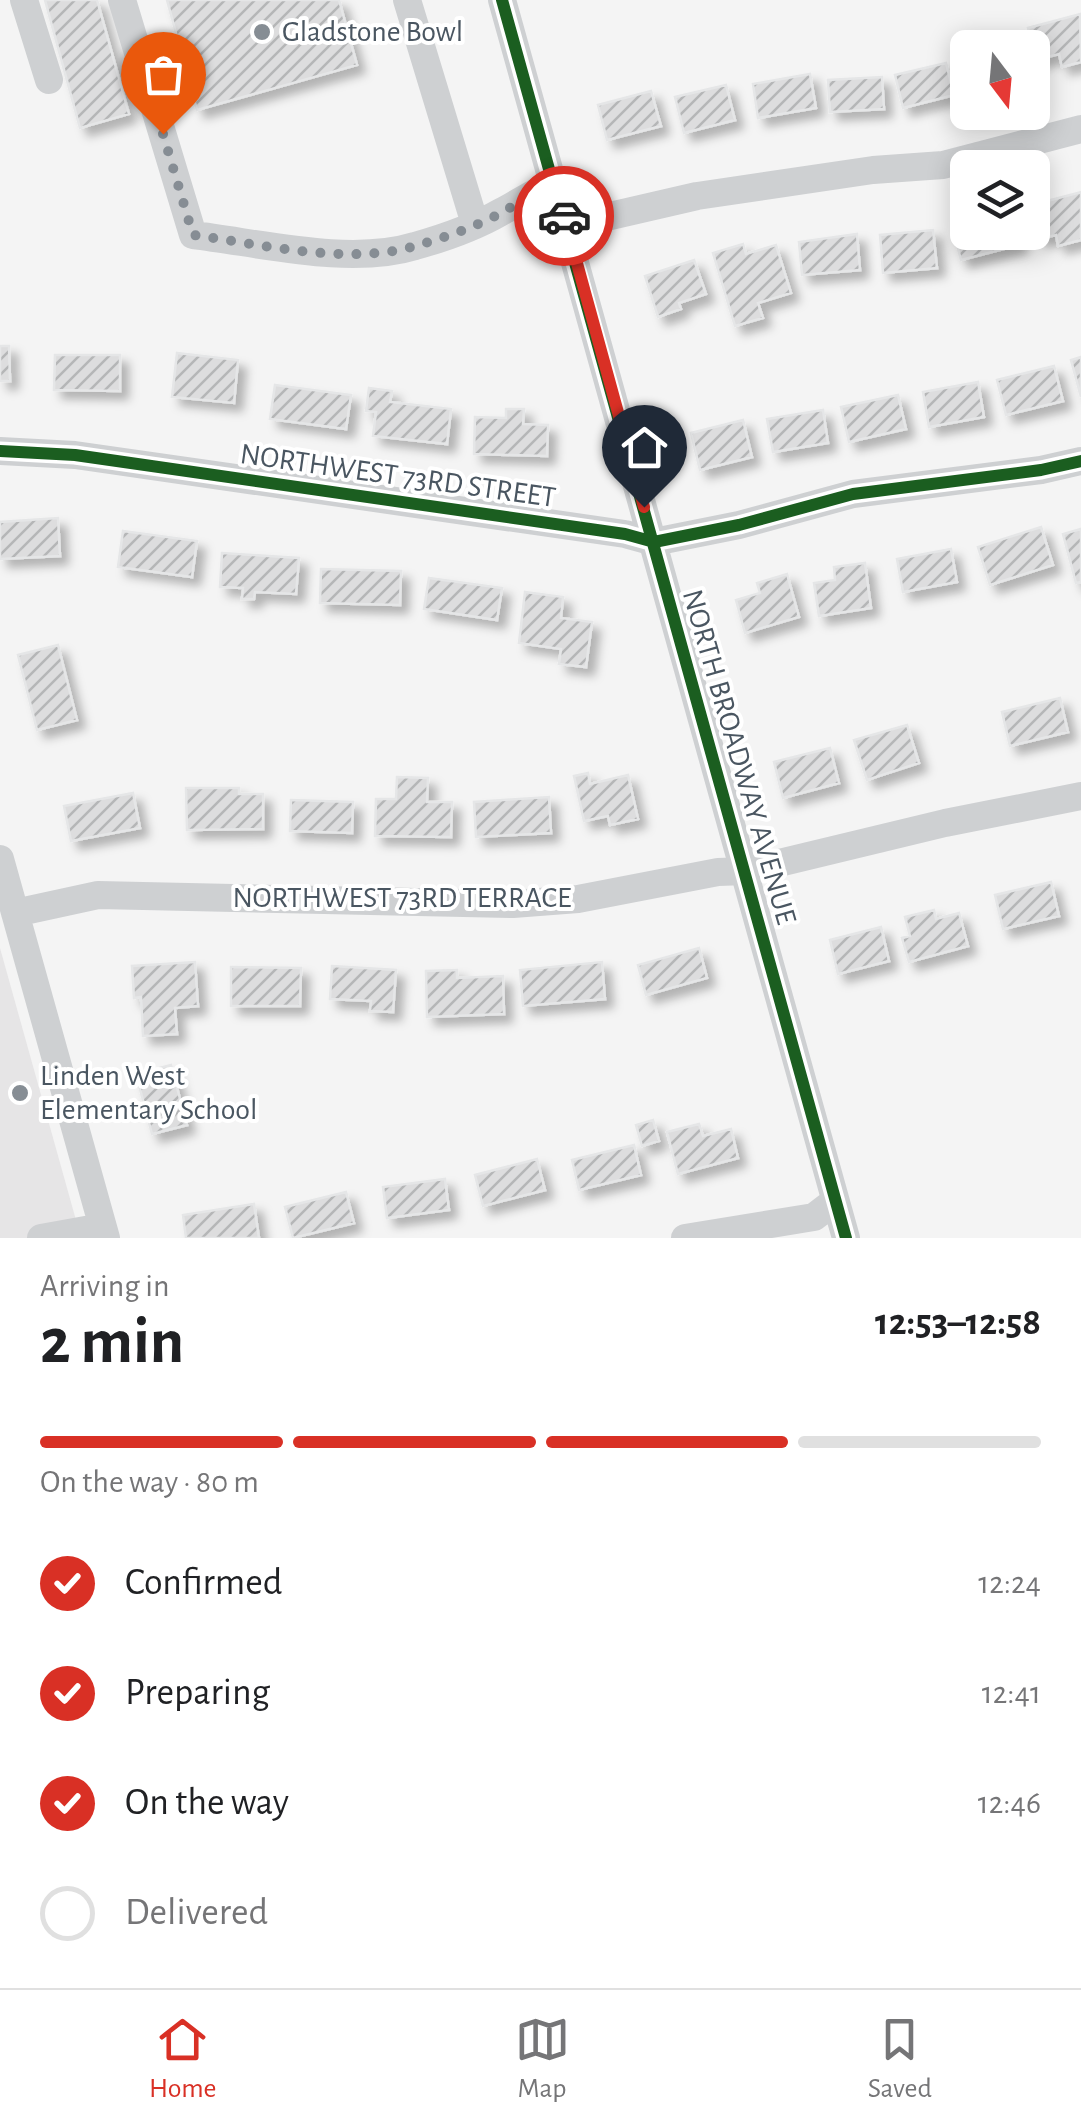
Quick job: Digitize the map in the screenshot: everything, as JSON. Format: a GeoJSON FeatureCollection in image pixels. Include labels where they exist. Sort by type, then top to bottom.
{"type":"FeatureCollection","features":[{"type":"Feature","properties":{"kind":"street"},"geometry":{"type":"LineString","coordinates":[[24,0],[49,80]]}},
{"type":"Feature","properties":{"kind":"street"},"geometry":{"type":"LineString","coordinates":[[122,0],[193,235],[331,253],[387,252],[412,248],[475,224],[529,193],[555,184]]}},
{"type":"Feature","properties":{"kind":"street"},"geometry":{"type":"LineString","coordinates":[[407,0],[475,224]]}},
{"type":"Feature","properties":{"kind":"street","name":"NORTH BROADWAY AVENUE"},"geometry":{"type":"LineString","coordinates":[[502,0],[846,1238]]}},
{"type":"Feature","properties":{"kind":"street"},"geometry":{"type":"LineString","coordinates":[[567,226],[697,196],[873,170],[943,165],[1081,128]]}},
{"type":"Feature","properties":{"kind":"street","name":"NORTHWEST 73RD STREET"},"geometry":{"type":"LineString","coordinates":[[0,451],[74,455],[654,542],[738,525],[853,494],[1041,470],[1081,461]]}},
{"type":"Feature","properties":{"kind":"street","name":"NORTHWEST 73RD TERRACE"},"geometry":{"type":"LineString","coordinates":[[15,914],[98,895],[513,904],[578,900],[718,872],[746,871],[945,823],[1081,796]]}},
{"type":"Feature","properties":{"kind":"street"},"geometry":{"type":"LineString","coordinates":[[0,860],[104,1232],[41,1238]]}},
{"type":"Feature","properties":{"kind":"street"},"geometry":{"type":"LineString","coordinates":[[685,1238],[814,1218],[835,1201]]}},
{"type":"Feature","properties":{"kind":"shaded area","name":"Linden West Elementary School"},"geometry":{"type":"Polygon","coordinates":[[[0,948],[81,1238],[0,1238],[0,948]]]}},
{"type":"Feature","properties":{"kind":"building"},"geometry":{"type":"Polygon","coordinates":[[[45,0],[97,0],[129,114],[80,128],[45,0]]]}},
{"type":"Feature","properties":{"kind":"building","name":"Gladstone Bowl"},"geometry":{"type":"Polygon","coordinates":[[[167,0],[339,0],[357,65],[197,110],[167,0]]]}},
{"type":"Feature","properties":{"kind":"building"},"geometry":{"type":"Polygon","coordinates":[[[1080,14],[1081,62],[1062,67],[1059,54],[1050,56],[1050,30],[1028,28],[1080,14]]]}},
{"type":"Feature","properties":{"kind":"building"},"geometry":{"type":"Polygon","coordinates":[[[946,63],[950,96],[903,108],[895,75],[946,63]]]}},
{"type":"Feature","properties":{"kind":"building"},"geometry":{"type":"Polygon","coordinates":[[[810,74],[816,108],[758,118],[753,84],[810,74]]]}},
{"type":"Feature","properties":{"kind":"building"},"geometry":{"type":"Polygon","coordinates":[[[882,77],[884,109],[830,112],[828,80],[882,77]]]}},
{"type":"Feature","properties":{"kind":"building"},"geometry":{"type":"Polygon","coordinates":[[[726,85],[735,120],[684,133],[675,97],[726,85]]]}},
{"type":"Feature","properties":{"kind":"building"},"geometry":{"type":"Polygon","coordinates":[[[651,91],[661,126],[607,140],[598,105],[651,91]]]}},
{"type":"Feature","properties":{"kind":"building"},"geometry":{"type":"Polygon","coordinates":[[[1081,192],[1081,240],[1058,246],[1056,235],[1050,236],[1050,200],[1081,192]]]}},
{"type":"Feature","properties":{"kind":"building"},"geometry":{"type":"Polygon","coordinates":[[[933,230],[937,268],[883,273],[880,235],[933,230]]]}},
{"type":"Feature","properties":{"kind":"building"},"geometry":{"type":"Polygon","coordinates":[[[857,234],[860,270],[802,275],[799,242],[857,234]]]}},
{"type":"Feature","properties":{"kind":"building"},"geometry":{"type":"Polygon","coordinates":[[[743,244],[746,254],[776,245],[791,293],[758,303],[763,318],[735,326],[713,253],[743,244]]]}},
{"type":"Feature","properties":{"kind":"building"},"geometry":{"type":"Polygon","coordinates":[[[958,250],[1000,250],[961,260],[958,250]]]}},
{"type":"Feature","properties":{"kind":"building"},"geometry":{"type":"Polygon","coordinates":[[[694,260],[706,294],[679,303],[681,309],[658,317],[645,276],[694,260]]]}},
{"type":"Feature","properties":{"kind":"building"},"geometry":{"type":"Polygon","coordinates":[[[0,346],[9,346],[10,381],[0,381],[0,346]]]}},
{"type":"Feature","properties":{"kind":"building"},"geometry":{"type":"Polygon","coordinates":[[[177,353],[238,360],[234,403],[172,397],[177,353]]]}},
{"type":"Feature","properties":{"kind":"building"},"geometry":{"type":"Polygon","coordinates":[[[55,355],[120,355],[120,391],[54,390],[55,355]]]}},
{"type":"Feature","properties":{"kind":"building"},"geometry":{"type":"Polygon","coordinates":[[[1081,357],[1081,397],[1071,360],[1081,357]]]}},
{"type":"Feature","properties":{"kind":"building"},"geometry":{"type":"Polygon","coordinates":[[[1054,366],[1063,401],[1006,415],[997,380],[1054,366]]]}},
{"type":"Feature","properties":{"kind":"building"},"geometry":{"type":"Polygon","coordinates":[[[978,382],[984,417],[929,427],[923,392],[978,382]]]}},
{"type":"Feature","properties":{"kind":"building"},"geometry":{"type":"Polygon","coordinates":[[[275,385],[351,395],[346,429],[270,419],[275,385]]]}},
{"type":"Feature","properties":{"kind":"building"},"geometry":{"type":"Polygon","coordinates":[[[369,388],[392,391],[390,402],[451,409],[447,444],[373,436],[376,412],[366,411],[369,388]]]}},
{"type":"Feature","properties":{"kind":"building"},"geometry":{"type":"Polygon","coordinates":[[[898,395],[906,429],[849,442],[841,407],[898,395]]]}},
{"type":"Feature","properties":{"kind":"building"},"geometry":{"type":"Polygon","coordinates":[[[506,409],[524,409],[523,424],[548,425],[547,456],[474,454],[475,417],[506,418],[506,409]]]}},
{"type":"Feature","properties":{"kind":"building"},"geometry":{"type":"Polygon","coordinates":[[[823,410],[828,443],[773,452],[767,419],[823,410]]]}},
{"type":"Feature","properties":{"kind":"building"},"geometry":{"type":"Polygon","coordinates":[[[743,420],[752,457],[700,470],[691,433],[743,420]]]}},
{"type":"Feature","properties":{"kind":"building"},"geometry":{"type":"Polygon","coordinates":[[[58,518],[60,556],[0,559],[0,522],[58,518]]]}},
{"type":"Feature","properties":{"kind":"building"},"geometry":{"type":"Polygon","coordinates":[[[1041,527],[1053,565],[990,585],[978,547],[1041,527]]]}},
{"type":"Feature","properties":{"kind":"building"},"geometry":{"type":"Polygon","coordinates":[[[1081,529],[1081,582],[1076,583],[1063,534],[1081,529]]]}},
{"type":"Feature","properties":{"kind":"building"},"geometry":{"type":"Polygon","coordinates":[[[123,531],[197,541],[192,577],[118,567],[123,531]]]}},
{"type":"Feature","properties":{"kind":"building"},"geometry":{"type":"Polygon","coordinates":[[[951,549],[957,582],[903,592],[897,559],[951,549]]]}},
{"type":"Feature","properties":{"kind":"building"},"geometry":{"type":"Polygon","coordinates":[[[222,553],[299,558],[296,594],[255,592],[254,599],[242,599],[243,588],[220,587],[222,553]]]}},
{"type":"Feature","properties":{"kind":"building"},"geometry":{"type":"Polygon","coordinates":[[[865,563],[871,608],[819,616],[814,583],[835,580],[834,567],[865,563]]]}},
{"type":"Feature","properties":{"kind":"building"},"geometry":{"type":"Polygon","coordinates":[[[321,569],[401,571],[400,605],[320,603],[321,569]]]}},
{"type":"Feature","properties":{"kind":"building"},"geometry":{"type":"Polygon","coordinates":[[[787,574],[799,617],[745,633],[736,600],[760,593],[757,583],[787,574]]]}},
{"type":"Feature","properties":{"kind":"building"},"geometry":{"type":"Polygon","coordinates":[[[429,578],[502,588],[497,620],[424,609],[429,578]]]}},
{"type":"Feature","properties":{"kind":"building"},"geometry":{"type":"Polygon","coordinates":[[[525,592],[563,597],[561,618],[592,622],[586,667],[559,664],[561,649],[519,643],[525,592]]]}},
{"type":"Feature","properties":{"kind":"building"},"geometry":{"type":"Polygon","coordinates":[[[58,645],[77,720],[37,730],[18,655],[58,645]]]}},
{"type":"Feature","properties":{"kind":"building"},"geometry":{"type":"Polygon","coordinates":[[[1060,698],[1068,732],[1010,746],[1002,712],[1060,698]]]}},
{"type":"Feature","properties":{"kind":"building"},"geometry":{"type":"Polygon","coordinates":[[[907,725],[919,763],[867,780],[854,740],[907,725]]]}},
{"type":"Feature","properties":{"kind":"building"},"geometry":{"type":"Polygon","coordinates":[[[830,748],[839,783],[783,798],[774,762],[830,748]]]}},
{"type":"Feature","properties":{"kind":"building"},"geometry":{"type":"Polygon","coordinates":[[[588,773],[590,784],[628,775],[638,819],[610,825],[608,816],[584,821],[574,776],[588,773]]]}},
{"type":"Feature","properties":{"kind":"building"},"geometry":{"type":"Polygon","coordinates":[[[397,777],[428,778],[427,802],[452,802],[451,837],[375,836],[376,799],[396,799],[397,777]]]}},
{"type":"Feature","properties":{"kind":"building"},"geometry":{"type":"Polygon","coordinates":[[[186,788],[239,788],[239,794],[263,794],[263,829],[187,830],[186,788]]]}},
{"type":"Feature","properties":{"kind":"building"},"geometry":{"type":"Polygon","coordinates":[[[133,793],[140,828],[71,841],[64,806],[133,793]]]}},
{"type":"Feature","properties":{"kind":"building"},"geometry":{"type":"Polygon","coordinates":[[[549,797],[551,833],[476,837],[474,802],[549,797]]]}},
{"type":"Feature","properties":{"kind":"building"},"geometry":{"type":"Polygon","coordinates":[[[291,800],[353,802],[352,833],[290,831],[291,800]]]}},
{"type":"Feature","properties":{"kind":"building"},"geometry":{"type":"Polygon","coordinates":[[[1051,882],[1059,916],[1003,929],[995,895],[1051,882]]]}},
{"type":"Feature","properties":{"kind":"building"},"geometry":{"type":"Polygon","coordinates":[[[934,910],[936,919],[959,913],[968,946],[909,962],[902,938],[910,936],[905,917],[934,910]]]}},
{"type":"Feature","properties":{"kind":"building"},"geometry":{"type":"Polygon","coordinates":[[[881,927],[889,961],[838,974],[830,940],[881,927]]]}},
{"type":"Feature","properties":{"kind":"building"},"geometry":{"type":"Polygon","coordinates":[[[699,948],[707,978],[646,995],[638,965],[699,948]]]}},
{"type":"Feature","properties":{"kind":"building"},"geometry":{"type":"Polygon","coordinates":[[[195,962],[198,1006],[175,1008],[177,1034],[143,1036],[141,997],[134,998],[132,966],[195,962]]]}},
{"type":"Feature","properties":{"kind":"building"},"geometry":{"type":"Polygon","coordinates":[[[602,962],[605,999],[523,1006],[520,970],[602,962]]]}},
{"type":"Feature","properties":{"kind":"building"},"geometry":{"type":"Polygon","coordinates":[[[332,966],[396,970],[393,1012],[370,1011],[371,1001],[330,999],[332,966]]]}},
{"type":"Feature","properties":{"kind":"building"},"geometry":{"type":"Polygon","coordinates":[[[231,967],[301,968],[300,1006],[231,1006],[231,967]]]}},
{"type":"Feature","properties":{"kind":"building"},"geometry":{"type":"Polygon","coordinates":[[[457,970],[457,978],[503,976],[504,1014],[427,1017],[426,971],[457,970]]]}},
{"type":"Feature","properties":{"kind":"building"},"geometry":{"type":"Polygon","coordinates":[[[171,1065],[187,1125],[152,1134],[136,1074],[171,1065]]]}},
{"type":"Feature","properties":{"kind":"building"},"geometry":{"type":"Polygon","coordinates":[[[653,1120],[659,1141],[642,1146],[636,1125],[653,1120]]]}},
{"type":"Feature","properties":{"kind":"building"},"geometry":{"type":"Polygon","coordinates":[[[699,1124],[703,1136],[731,1129],[738,1158],[678,1174],[667,1132],[699,1124]]]}},
{"type":"Feature","properties":{"kind":"building"},"geometry":{"type":"Polygon","coordinates":[[[634,1145],[641,1175],[579,1190],[572,1160],[634,1145]]]}},
{"type":"Feature","properties":{"kind":"building"},"geometry":{"type":"Polygon","coordinates":[[[537,1159],[545,1190],[483,1206],[475,1175],[537,1159]]]}},
{"type":"Feature","properties":{"kind":"building"},"geometry":{"type":"Polygon","coordinates":[[[445,1179],[449,1210],[387,1218],[383,1187],[445,1179]]]}},
{"type":"Feature","properties":{"kind":"building"},"geometry":{"type":"Polygon","coordinates":[[[346,1192],[354,1223],[293,1238],[285,1207],[346,1192]]]}},
{"type":"Feature","properties":{"kind":"building"},"geometry":{"type":"Polygon","coordinates":[[[254,1204],[259,1238],[186,1238],[183,1215],[254,1204]]]}},
{"type":"Feature","properties":{"kind":"cycle path"},"geometry":{"type":"LineString","coordinates":[[502,0],[846,1238]]}},
{"type":"Feature","properties":{"kind":"cycle path"},"geometry":{"type":"LineString","coordinates":[[0,451],[75,455],[625,534],[654,542],[739,525],[853,494],[1041,470],[1081,461]]}},
{"type":"Feature","properties":{"kind":"way so far"},"geometry":{"type":"LineString","coordinates":[[163,134],[193,235],[331,253],[387,252],[412,248],[458,231],[501,212],[529,193],[555,184],[564,216]]}},
{"type":"Feature","properties":{"kind":"place","name":"Gladstone Bowl"},"geometry":{"type":"Point","coordinates":[262,32]}},
{"type":"Feature","properties":{"kind":"place","name":"Linden West Elementary School"},"geometry":{"type":"Point","coordinates":[20,1093]}},
{"type":"Feature","properties":{"kind":"route"},"geometry":{"type":"LineString","coordinates":[[564,216],[644,507]]}}]}
